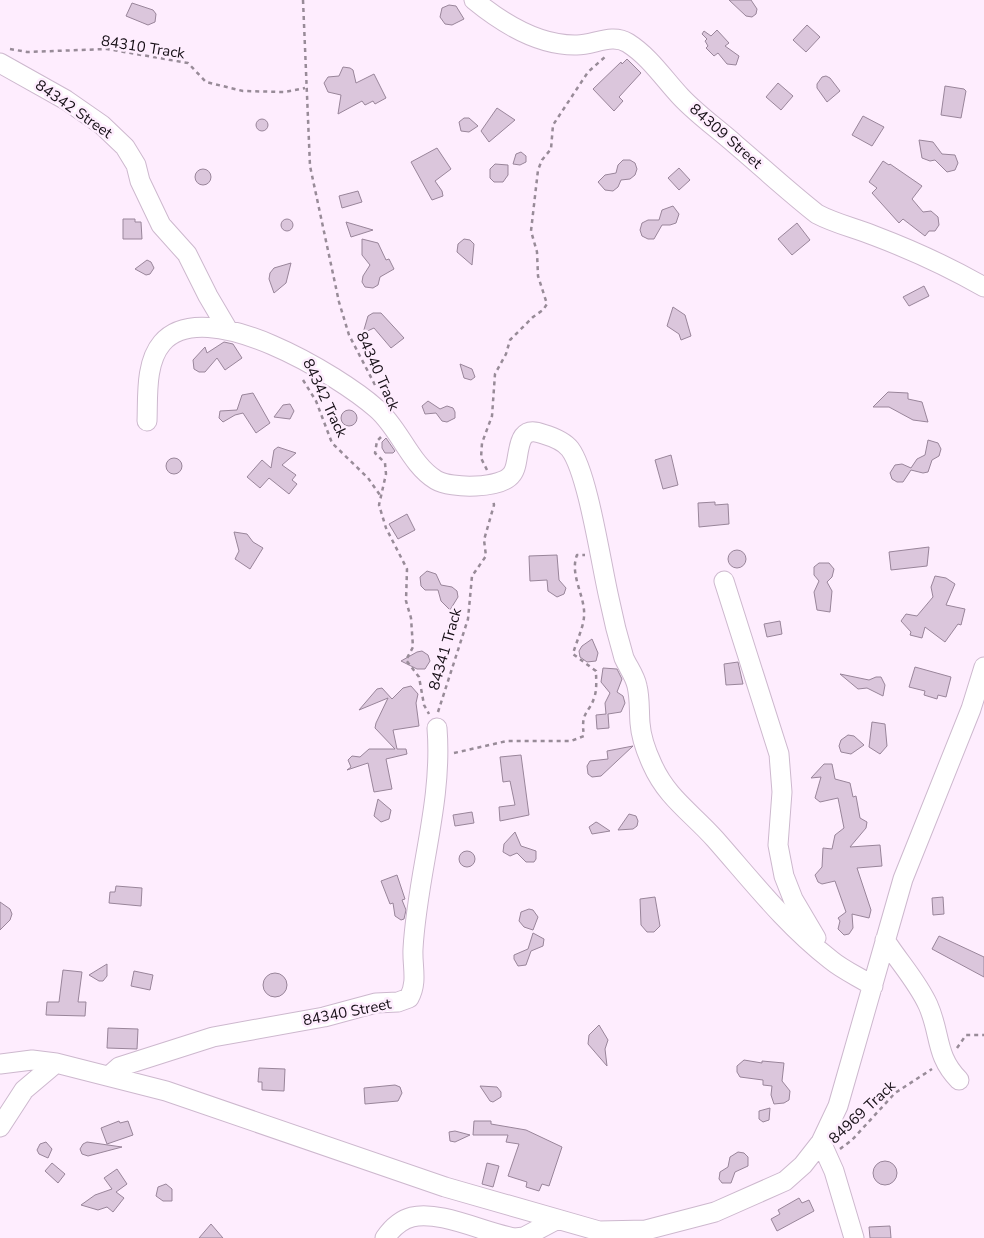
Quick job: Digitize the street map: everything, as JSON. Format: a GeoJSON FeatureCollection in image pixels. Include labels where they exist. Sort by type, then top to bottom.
{"type":"FeatureCollection","features":[{"type":"Feature","properties":{"kind":"street"},"geometry":{"type":"LineString","coordinates":[[474,0],[487,11],[542,40],[578,45],[597,40],[620,39]]}},
{"type":"Feature","properties":{"kind":"street","name":"84309 Street"},"geometry":{"type":"LineString","coordinates":[[620,39],[651,62],[681,97],[817,214],[837,224],[859,230],[924,256],[984,287]]}},
{"type":"Feature","properties":{"kind":"street","name":"84342 Street"},"geometry":{"type":"LineString","coordinates":[[4,56],[102,125],[119,141],[136,165],[140,181],[161,224],[167,233],[182,246],[228,330]]}},
{"type":"Feature","properties":{"kind":"street"},"geometry":{"type":"LineString","coordinates":[[147,421],[153,360],[161,344],[170,336],[192,326],[228,330],[290,352],[347,383],[388,420],[419,464],[439,482],[463,486],[500,483],[515,471],[518,445],[523,437],[530,433],[538,432],[568,446],[576,460],[625,660],[637,683],[643,742],[665,788],[678,805],[715,839],[768,901],[832,961],[873,986]]}},
{"type":"Feature","properties":{"kind":"street"},"geometry":{"type":"LineString","coordinates":[[724,581],[779,754],[782,792],[778,845],[784,876],[793,900],[809,928],[832,961]]}},
{"type":"Feature","properties":{"kind":"street"},"geometry":{"type":"LineString","coordinates":[[0,1064],[32,1060],[56,1063],[110,1075],[166,1091],[445,1187],[599,1231],[646,1230],[715,1212],[786,1181],[821,1142],[838,1106],[902,879],[971,709],[984,667]]}},
{"type":"Feature","properties":{"kind":"street","name":"84340 Street"},"geometry":{"type":"LineString","coordinates":[[110,1075],[119,1067],[213,1037],[324,1017],[376,1003],[398,1002],[409,998],[415,982],[413,949],[439,775],[438,728]]}},
{"type":"Feature","properties":{"kind":"street"},"geometry":{"type":"LineString","coordinates":[[886,940],[915,981],[936,1026],[944,1062],[959,1080]]}},
{"type":"Feature","properties":{"kind":"street"},"geometry":{"type":"LineString","coordinates":[[0,1127],[24,1090],[56,1063]]}},
{"type":"Feature","properties":{"kind":"street"},"geometry":{"type":"LineString","coordinates":[[821,1142],[840,1188],[854,1238]]}},
{"type":"Feature","properties":{"kind":"street"},"geometry":{"type":"LineString","coordinates":[[385,1238],[394,1226],[413,1216],[444,1219],[515,1238],[524,1237],[556,1220]]}},
{"type":"Feature","properties":{"kind":"path","name":"84340 Track"},"geometry":{"type":"LineString","coordinates":[[303,0],[305,88],[310,166],[339,302],[349,335],[378,392]]}},
{"type":"Feature","properties":{"kind":"path","name":"84341 Track"},"geometry":{"type":"LineString","coordinates":[[438,728],[438,713],[468,619],[472,576],[486,556],[484,540],[494,505],[490,475],[481,458],[482,443],[492,416],[495,374],[506,354],[510,340],[533,317],[543,310],[547,304],[538,276],[537,252],[531,231],[538,170],[542,160],[551,150],[553,125],[573,92],[588,72],[603,60],[620,39]]}},
{"type":"Feature","properties":{"kind":"path","name":"84310 Track"},"geometry":{"type":"LineString","coordinates":[[4,56],[27,52],[107,49],[188,63],[206,82],[235,89],[268,93],[305,88]]}},
{"type":"Feature","properties":{"kind":"path","name":"84342 Track"},"geometry":{"type":"LineString","coordinates":[[300,375],[316,402],[332,443],[364,474],[380,495]]}},
{"type":"Feature","properties":{"kind":"path","name":"84340 Track"},"geometry":{"type":"LineString","coordinates":[[388,420],[388,430],[377,441],[375,453],[386,463],[386,474],[379,505],[386,528],[406,562],[406,601],[411,618],[413,647],[406,660],[419,677],[424,704],[438,728]]}},
{"type":"Feature","properties":{"kind":"path"},"geometry":{"type":"LineString","coordinates":[[449,755],[500,742],[571,741],[584,736],[584,713],[595,696],[596,671],[573,654],[585,616],[578,586],[576,559],[578,555],[599,556]]}},
{"type":"Feature","properties":{"kind":"path","name":"84969 Track"},"geometry":{"type":"LineString","coordinates":[[828,1160],[852,1140],[896,1093],[944,1062],[966,1035],[984,1034]]}},
{"type":"Feature","properties":{"kind":"building"},"geometry":{"type":"Polygon","coordinates":[[[729,0],[751,0],[757,9],[756,14],[752,17],[746,16],[729,0]]]}},
{"type":"Feature","properties":{"kind":"building"},"geometry":{"type":"Polygon","coordinates":[[[132,3],[153,10],[156,14],[155,22],[148,25],[126,16],[132,3]]]}},
{"type":"Feature","properties":{"kind":"building"},"geometry":{"type":"Polygon","coordinates":[[[449,5],[456,6],[464,19],[452,25],[445,24],[440,17],[442,8],[449,5]]]}},
{"type":"Feature","properties":{"kind":"building"},"geometry":{"type":"Polygon","coordinates":[[[807,25],[820,37],[806,52],[793,40],[807,25]]]}},
{"type":"Feature","properties":{"kind":"building"},"geometry":{"type":"Polygon","coordinates":[[[717,30],[729,43],[725,46],[739,56],[736,65],[727,64],[718,53],[714,56],[706,48],[708,46],[705,41],[707,39],[702,34],[704,31],[711,36],[717,30]]]}},
{"type":"Feature","properties":{"kind":"building"},"geometry":{"type":"Polygon","coordinates":[[[627,59],[641,73],[619,97],[623,101],[614,111],[593,89],[621,62],[622,64],[627,59]]]}},
{"type":"Feature","properties":{"kind":"building"},"geometry":{"type":"Polygon","coordinates":[[[343,67],[353,70],[356,83],[374,74],[386,98],[375,104],[373,101],[365,105],[362,101],[338,114],[341,95],[328,92],[324,83],[328,77],[339,76],[343,67]]]}},
{"type":"Feature","properties":{"kind":"building"},"geometry":{"type":"Polygon","coordinates":[[[822,77],[830,78],[840,91],[827,102],[817,88],[817,84],[822,77]]]}},
{"type":"Feature","properties":{"kind":"building"},"geometry":{"type":"Polygon","coordinates":[[[778,83],[793,96],[781,110],[766,97],[778,83]]]}},
{"type":"Feature","properties":{"kind":"building"},"geometry":{"type":"Polygon","coordinates":[[[945,86],[966,91],[961,118],[941,115],[945,86]]]}},
{"type":"Feature","properties":{"kind":"building"},"geometry":{"type":"Polygon","coordinates":[[[497,108],[515,120],[489,142],[481,131],[497,108]]]}},
{"type":"Feature","properties":{"kind":"building"},"geometry":{"type":"Polygon","coordinates":[[[863,116],[884,127],[872,146],[852,135],[863,116]]]}},
{"type":"Feature","properties":{"kind":"building"},"geometry":{"type":"Polygon","coordinates":[[[464,118],[469,118],[478,126],[469,132],[461,131],[459,122],[464,118]]]}},
{"type":"Feature","properties":{"kind":"building"},"geometry":{"type":"Polygon","coordinates":[[[264,119],[267,120],[267,130],[260,131],[257,130],[256,123],[257,120],[264,119]]]}},
{"type":"Feature","properties":{"kind":"building"},"geometry":{"type":"Polygon","coordinates":[[[919,140],[933,142],[942,154],[955,155],[958,163],[955,170],[947,172],[935,160],[930,161],[922,158],[919,140]]]}},
{"type":"Feature","properties":{"kind":"building"},"geometry":{"type":"Polygon","coordinates":[[[437,148],[451,169],[435,181],[443,196],[432,200],[411,162],[437,148]]]}},
{"type":"Feature","properties":{"kind":"building"},"geometry":{"type":"Polygon","coordinates":[[[521,152],[526,156],[526,162],[520,165],[513,164],[516,154],[521,152]]]}},
{"type":"Feature","properties":{"kind":"building"},"geometry":{"type":"Polygon","coordinates":[[[623,160],[630,160],[635,163],[637,169],[635,175],[630,179],[621,180],[618,187],[613,191],[605,190],[598,182],[605,175],[616,173],[618,165],[623,160]]]}},
{"type":"Feature","properties":{"kind":"building"},"geometry":{"type":"Polygon","coordinates":[[[883,161],[922,186],[912,199],[923,212],[931,211],[938,217],[939,225],[935,231],[929,231],[925,236],[903,219],[899,223],[872,193],[877,188],[869,182],[883,161]]]}},
{"type":"Feature","properties":{"kind":"building"},"geometry":{"type":"Polygon","coordinates":[[[495,164],[508,165],[508,175],[503,182],[494,182],[490,178],[490,169],[495,164]]]}},
{"type":"Feature","properties":{"kind":"building"},"geometry":{"type":"Polygon","coordinates":[[[679,168],[690,180],[679,190],[668,178],[679,168]]]}},
{"type":"Feature","properties":{"kind":"building"},"geometry":{"type":"Polygon","coordinates":[[[203,169],[209,171],[211,177],[209,183],[203,185],[197,183],[195,177],[197,171],[203,169]]]}},
{"type":"Feature","properties":{"kind":"building"},"geometry":{"type":"Polygon","coordinates":[[[358,191],[362,202],[342,208],[339,196],[358,191]]]}},
{"type":"Feature","properties":{"kind":"building"},"geometry":{"type":"Polygon","coordinates":[[[673,206],[679,214],[676,223],[662,225],[654,239],[642,236],[640,230],[642,223],[648,220],[659,220],[662,210],[673,206]]]}},
{"type":"Feature","properties":{"kind":"building"},"geometry":{"type":"Polygon","coordinates":[[[123,219],[135,219],[135,222],[141,222],[142,239],[123,239],[123,219]]]}},
{"type":"Feature","properties":{"kind":"building"},"geometry":{"type":"Polygon","coordinates":[[[289,219],[292,220],[292,230],[285,231],[282,230],[281,223],[282,220],[289,219]]]}},
{"type":"Feature","properties":{"kind":"building"},"geometry":{"type":"Polygon","coordinates":[[[346,222],[373,230],[351,237],[346,222]]]}},
{"type":"Feature","properties":{"kind":"building"},"geometry":{"type":"Polygon","coordinates":[[[797,223],[810,240],[792,255],[778,239],[797,223]]]}},
{"type":"Feature","properties":{"kind":"building"},"geometry":{"type":"Polygon","coordinates":[[[362,239],[378,243],[386,260],[389,259],[394,269],[380,277],[378,285],[373,288],[365,287],[362,282],[363,276],[370,265],[362,255],[362,239]]]}},
{"type":"Feature","properties":{"kind":"building"},"geometry":{"type":"Polygon","coordinates":[[[464,239],[470,240],[474,244],[472,265],[457,252],[458,244],[464,239]]]}},
{"type":"Feature","properties":{"kind":"building"},"geometry":{"type":"Polygon","coordinates":[[[147,260],[151,262],[154,268],[150,274],[146,275],[135,269],[147,260]]]}},
{"type":"Feature","properties":{"kind":"building"},"geometry":{"type":"Polygon","coordinates":[[[291,263],[286,283],[274,293],[269,279],[270,273],[274,268],[291,263]]]}},
{"type":"Feature","properties":{"kind":"building"},"geometry":{"type":"Polygon","coordinates":[[[924,286],[929,296],[909,306],[903,297],[924,286]]]}},
{"type":"Feature","properties":{"kind":"building"},"geometry":{"type":"Polygon","coordinates":[[[673,307],[685,315],[691,336],[681,340],[679,334],[667,326],[673,307]]]}},
{"type":"Feature","properties":{"kind":"building"},"geometry":{"type":"Polygon","coordinates":[[[373,313],[381,313],[404,338],[391,348],[374,328],[363,333],[368,316],[373,313]]]}},
{"type":"Feature","properties":{"kind":"building"},"geometry":{"type":"Polygon","coordinates":[[[224,342],[233,344],[242,358],[225,370],[217,358],[205,372],[199,372],[194,369],[193,360],[205,347],[207,353],[224,342]]]}},
{"type":"Feature","properties":{"kind":"building"},"geometry":{"type":"Polygon","coordinates":[[[460,364],[472,369],[475,377],[471,380],[464,378],[460,364]]]}},
{"type":"Feature","properties":{"kind":"building"},"geometry":{"type":"Polygon","coordinates":[[[888,392],[908,393],[908,399],[922,402],[928,422],[913,420],[889,407],[873,407],[888,392]]]}},
{"type":"Feature","properties":{"kind":"building"},"geometry":{"type":"Polygon","coordinates":[[[253,393],[270,423],[256,433],[243,413],[223,422],[219,418],[220,411],[237,410],[242,395],[253,393]]]}},
{"type":"Feature","properties":{"kind":"building"},"geometry":{"type":"Polygon","coordinates":[[[428,401],[440,409],[447,406],[453,408],[455,418],[447,422],[442,421],[436,413],[425,414],[422,406],[428,401]]]}},
{"type":"Feature","properties":{"kind":"building"},"geometry":{"type":"Polygon","coordinates":[[[290,404],[294,411],[290,419],[274,417],[283,405],[290,404]]]}},
{"type":"Feature","properties":{"kind":"building"},"geometry":{"type":"Polygon","coordinates":[[[346,410],[352,410],[357,415],[355,424],[346,426],[341,421],[341,415],[346,410]]]}},
{"type":"Feature","properties":{"kind":"building"},"geometry":{"type":"Polygon","coordinates":[[[386,438],[395,451],[393,453],[385,453],[382,448],[382,442],[386,438]]]}},
{"type":"Feature","properties":{"kind":"building"},"geometry":{"type":"Polygon","coordinates":[[[928,440],[938,443],[941,449],[939,456],[932,460],[928,472],[923,473],[911,470],[903,482],[897,482],[892,479],[890,473],[895,465],[902,464],[911,468],[917,459],[925,455],[928,440]]]}},
{"type":"Feature","properties":{"kind":"building"},"geometry":{"type":"Polygon","coordinates":[[[278,447],[296,453],[282,465],[296,475],[292,480],[297,484],[289,494],[269,478],[260,488],[247,477],[262,460],[271,468],[274,450],[278,447]]]}},
{"type":"Feature","properties":{"kind":"building"},"geometry":{"type":"Polygon","coordinates":[[[671,455],[678,485],[663,489],[655,460],[671,455]]]}},
{"type":"Feature","properties":{"kind":"building"},"geometry":{"type":"Polygon","coordinates":[[[174,458],[180,460],[182,466],[180,472],[174,474],[168,472],[166,466],[168,460],[174,458]]]}},
{"type":"Feature","properties":{"kind":"building"},"geometry":{"type":"Polygon","coordinates":[[[715,502],[715,505],[728,504],[729,524],[699,527],[698,503],[715,502]]]}},
{"type":"Feature","properties":{"kind":"building"},"geometry":{"type":"Polygon","coordinates":[[[407,514],[415,530],[398,539],[389,524],[407,514]]]}},
{"type":"Feature","properties":{"kind":"building"},"geometry":{"type":"Polygon","coordinates":[[[234,532],[247,534],[253,542],[263,548],[250,569],[235,559],[239,551],[234,532]]]}},
{"type":"Feature","properties":{"kind":"building"},"geometry":{"type":"Polygon","coordinates":[[[929,547],[927,566],[891,570],[889,552],[929,547]]]}},
{"type":"Feature","properties":{"kind":"building"},"geometry":{"type":"Polygon","coordinates":[[[737,550],[743,553],[746,559],[743,565],[737,568],[731,565],[728,559],[731,553],[737,550]]]}},
{"type":"Feature","properties":{"kind":"building"},"geometry":{"type":"Polygon","coordinates":[[[557,555],[559,580],[566,588],[564,594],[557,597],[548,591],[547,580],[530,581],[529,556],[557,555]]]}},
{"type":"Feature","properties":{"kind":"building"},"geometry":{"type":"Polygon","coordinates":[[[819,563],[829,563],[834,569],[832,577],[827,582],[832,591],[830,612],[817,610],[814,592],[819,581],[814,575],[814,567],[819,563]]]}},
{"type":"Feature","properties":{"kind":"building"},"geometry":{"type":"Polygon","coordinates":[[[427,571],[436,574],[441,585],[452,587],[457,591],[458,597],[450,610],[441,601],[438,590],[425,590],[421,586],[420,577],[427,571]]]}},
{"type":"Feature","properties":{"kind":"building"},"geometry":{"type":"Polygon","coordinates":[[[935,576],[946,578],[955,584],[946,605],[965,609],[961,625],[958,624],[945,642],[925,627],[922,638],[910,635],[911,632],[901,621],[906,614],[917,616],[933,597],[931,587],[935,576]]]}},
{"type":"Feature","properties":{"kind":"building"},"geometry":{"type":"Polygon","coordinates":[[[780,621],[782,634],[767,637],[764,624],[780,621]]]}},
{"type":"Feature","properties":{"kind":"building"},"geometry":{"type":"Polygon","coordinates":[[[592,639],[598,653],[596,661],[587,662],[580,657],[579,651],[582,646],[592,639]]]}},
{"type":"Feature","properties":{"kind":"building"},"geometry":{"type":"Polygon","coordinates":[[[422,651],[428,655],[430,661],[425,669],[417,669],[401,661],[417,652],[422,651]]]}},
{"type":"Feature","properties":{"kind":"building"},"geometry":{"type":"Polygon","coordinates":[[[738,662],[743,684],[726,685],[724,664],[738,662]]]}},
{"type":"Feature","properties":{"kind":"building"},"geometry":{"type":"Polygon","coordinates":[[[915,667],[951,677],[946,697],[938,695],[937,699],[924,695],[925,691],[909,687],[915,667]]]}},
{"type":"Feature","properties":{"kind":"building"},"geometry":{"type":"Polygon","coordinates":[[[603,668],[617,669],[622,679],[617,692],[623,696],[625,703],[621,712],[608,714],[609,728],[597,729],[596,715],[606,714],[605,703],[610,693],[601,682],[603,668]]]}},
{"type":"Feature","properties":{"kind":"building"},"geometry":{"type":"Polygon","coordinates":[[[840,674],[869,680],[881,677],[885,685],[883,696],[867,688],[858,689],[840,674]]]}},
{"type":"Feature","properties":{"kind":"building"},"geometry":{"type":"Polygon","coordinates":[[[411,686],[418,694],[416,703],[419,726],[393,730],[397,749],[406,749],[407,754],[386,759],[392,789],[374,792],[368,763],[347,770],[351,767],[348,760],[352,756],[360,757],[369,749],[395,749],[375,728],[388,698],[359,710],[377,689],[382,688],[392,699],[403,688],[411,686]]]}},
{"type":"Feature","properties":{"kind":"building"},"geometry":{"type":"Polygon","coordinates":[[[872,722],[885,724],[887,746],[880,754],[869,747],[872,722]]]}},
{"type":"Feature","properties":{"kind":"building"},"geometry":{"type":"Polygon","coordinates":[[[848,735],[854,736],[864,745],[851,754],[841,752],[839,746],[841,740],[848,735]]]}},
{"type":"Feature","properties":{"kind":"building"},"geometry":{"type":"Polygon","coordinates":[[[633,746],[601,776],[592,777],[588,774],[587,766],[590,761],[608,759],[607,751],[633,746]]]}},
{"type":"Feature","properties":{"kind":"building"},"geometry":{"type":"Polygon","coordinates":[[[521,755],[529,815],[500,821],[499,807],[515,805],[510,781],[503,782],[500,757],[521,755]]]}},
{"type":"Feature","properties":{"kind":"building"},"geometry":{"type":"Polygon","coordinates":[[[824,764],[832,764],[835,779],[850,783],[853,797],[856,796],[860,818],[867,822],[866,828],[850,847],[880,845],[882,866],[857,868],[871,910],[869,918],[852,914],[853,928],[849,934],[844,935],[838,929],[840,921],[838,918],[846,912],[835,881],[822,884],[818,882],[815,875],[822,867],[823,848],[832,849],[835,835],[844,828],[838,798],[820,802],[815,798],[821,777],[811,778],[824,764]]]}},
{"type":"Feature","properties":{"kind":"building"},"geometry":{"type":"Polygon","coordinates":[[[378,799],[391,810],[389,819],[381,822],[374,816],[378,799]]]}},
{"type":"Feature","properties":{"kind":"building"},"geometry":{"type":"Polygon","coordinates":[[[472,812],[474,823],[455,826],[453,815],[472,812]]]}},
{"type":"Feature","properties":{"kind":"building"},"geometry":{"type":"Polygon","coordinates":[[[629,814],[636,816],[637,826],[633,829],[618,830],[629,814]]]}},
{"type":"Feature","properties":{"kind":"building"},"geometry":{"type":"Polygon","coordinates":[[[596,822],[610,831],[592,834],[589,827],[596,822]]]}},
{"type":"Feature","properties":{"kind":"building"},"geometry":{"type":"Polygon","coordinates":[[[515,832],[521,846],[536,851],[534,862],[526,862],[517,853],[510,856],[503,852],[504,844],[515,832]]]}},
{"type":"Feature","properties":{"kind":"building"},"geometry":{"type":"Polygon","coordinates":[[[464,851],[470,851],[475,856],[473,865],[464,867],[459,862],[459,856],[464,851]]]}},
{"type":"Feature","properties":{"kind":"building"},"geometry":{"type":"Polygon","coordinates":[[[397,875],[405,899],[402,900],[406,910],[404,919],[401,920],[395,916],[393,903],[390,904],[381,881],[397,875]]]}},
{"type":"Feature","properties":{"kind":"building"},"geometry":{"type":"Polygon","coordinates":[[[116,886],[142,888],[141,906],[109,903],[110,892],[115,892],[116,886]]]}},
{"type":"Feature","properties":{"kind":"building"},"geometry":{"type":"Polygon","coordinates":[[[655,897],[660,926],[654,932],[647,932],[641,925],[640,899],[655,897]]]}},
{"type":"Feature","properties":{"kind":"building"},"geometry":{"type":"Polygon","coordinates":[[[943,897],[944,914],[933,915],[932,898],[943,897]]]}},
{"type":"Feature","properties":{"kind":"building"},"geometry":{"type":"Polygon","coordinates":[[[0,902],[10,909],[12,914],[10,920],[0,930],[0,902]]]}},
{"type":"Feature","properties":{"kind":"building"},"geometry":{"type":"Polygon","coordinates":[[[529,909],[533,910],[538,917],[533,930],[524,927],[519,921],[521,912],[529,909]]]}},
{"type":"Feature","properties":{"kind":"building"},"geometry":{"type":"Polygon","coordinates":[[[533,933],[544,939],[543,946],[531,951],[526,965],[518,966],[514,955],[528,949],[533,933]]]}},
{"type":"Feature","properties":{"kind":"building"},"geometry":{"type":"Polygon","coordinates":[[[939,936],[984,957],[984,977],[932,949],[939,936]]]}},
{"type":"Feature","properties":{"kind":"building"},"geometry":{"type":"Polygon","coordinates":[[[107,964],[107,976],[103,981],[99,981],[89,975],[107,964]]]}},
{"type":"Feature","properties":{"kind":"building"},"geometry":{"type":"Polygon","coordinates":[[[63,970],[82,972],[78,1002],[86,1002],[85,1016],[46,1015],[47,1002],[59,1002],[63,970]]]}},
{"type":"Feature","properties":{"kind":"building"},"geometry":{"type":"Polygon","coordinates":[[[134,971],[153,975],[150,990],[131,986],[134,971]]]}},
{"type":"Feature","properties":{"kind":"building"},"geometry":{"type":"Polygon","coordinates":[[[275,973],[283,977],[287,985],[283,993],[275,997],[267,993],[263,985],[267,977],[275,973]]]}},
{"type":"Feature","properties":{"kind":"building"},"geometry":{"type":"Polygon","coordinates":[[[599,1025],[608,1040],[605,1049],[607,1066],[588,1044],[589,1035],[599,1025]]]}},
{"type":"Feature","properties":{"kind":"building"},"geometry":{"type":"Polygon","coordinates":[[[108,1028],[138,1029],[137,1049],[107,1048],[108,1028]]]}},
{"type":"Feature","properties":{"kind":"building"},"geometry":{"type":"Polygon","coordinates":[[[744,1060],[762,1063],[762,1061],[784,1063],[782,1081],[790,1091],[789,1100],[784,1103],[774,1104],[771,1095],[772,1086],[763,1085],[763,1080],[740,1077],[737,1072],[737,1066],[744,1060]]]}},
{"type":"Feature","properties":{"kind":"building"},"geometry":{"type":"Polygon","coordinates":[[[259,1068],[285,1069],[284,1091],[262,1090],[262,1082],[258,1082],[259,1068]]]}},
{"type":"Feature","properties":{"kind":"building"},"geometry":{"type":"Polygon","coordinates":[[[395,1085],[400,1087],[402,1093],[398,1101],[365,1104],[364,1088],[395,1085]]]}},
{"type":"Feature","properties":{"kind":"building"},"geometry":{"type":"Polygon","coordinates":[[[480,1086],[497,1087],[501,1092],[501,1097],[493,1102],[490,1101],[480,1086]]]}},
{"type":"Feature","properties":{"kind":"building"},"geometry":{"type":"Polygon","coordinates":[[[770,1108],[769,1120],[763,1122],[759,1119],[759,1111],[770,1108]]]}},
{"type":"Feature","properties":{"kind":"building"},"geometry":{"type":"Polygon","coordinates":[[[119,1121],[120,1123],[128,1121],[133,1135],[107,1144],[101,1128],[119,1121]]]}},
{"type":"Feature","properties":{"kind":"building"},"geometry":{"type":"Polygon","coordinates":[[[474,1121],[491,1121],[491,1124],[526,1130],[562,1147],[549,1186],[542,1184],[539,1191],[526,1187],[527,1182],[508,1176],[519,1144],[506,1142],[508,1135],[473,1135],[474,1121]]]}},
{"type":"Feature","properties":{"kind":"building"},"geometry":{"type":"Polygon","coordinates":[[[455,1131],[470,1135],[455,1142],[450,1141],[449,1132],[455,1131]]]}},
{"type":"Feature","properties":{"kind":"building"},"geometry":{"type":"Polygon","coordinates":[[[46,1142],[52,1149],[48,1158],[39,1154],[37,1150],[40,1144],[46,1142]]]}},
{"type":"Feature","properties":{"kind":"building"},"geometry":{"type":"Polygon","coordinates":[[[87,1142],[122,1147],[88,1156],[82,1154],[80,1149],[87,1142]]]}},
{"type":"Feature","properties":{"kind":"building"},"geometry":{"type":"Polygon","coordinates":[[[738,1152],[744,1153],[748,1157],[748,1166],[735,1172],[731,1183],[722,1183],[719,1179],[720,1172],[728,1167],[730,1157],[738,1152]]]}},
{"type":"Feature","properties":{"kind":"building"},"geometry":{"type":"Polygon","coordinates":[[[885,1161],[894,1164],[897,1173],[894,1182],[885,1185],[876,1182],[873,1173],[876,1164],[885,1161]]]}},
{"type":"Feature","properties":{"kind":"building"},"geometry":{"type":"Polygon","coordinates":[[[52,1163],[65,1174],[58,1183],[45,1171],[52,1163]]]}},
{"type":"Feature","properties":{"kind":"building"},"geometry":{"type":"Polygon","coordinates":[[[487,1163],[499,1166],[493,1187],[482,1184],[487,1163]]]}},
{"type":"Feature","properties":{"kind":"building"},"geometry":{"type":"Polygon","coordinates":[[[117,1169],[127,1184],[116,1192],[124,1198],[113,1212],[107,1207],[98,1210],[81,1205],[95,1195],[112,1189],[104,1178],[117,1169]]]}},
{"type":"Feature","properties":{"kind":"building"},"geometry":{"type":"Polygon","coordinates":[[[166,1184],[172,1189],[172,1201],[163,1201],[156,1196],[158,1187],[166,1184]]]}},
{"type":"Feature","properties":{"kind":"building"},"geometry":{"type":"Polygon","coordinates":[[[799,1198],[802,1203],[809,1200],[814,1211],[777,1231],[771,1219],[780,1214],[778,1210],[799,1198]]]}},
{"type":"Feature","properties":{"kind":"building"},"geometry":{"type":"Polygon","coordinates":[[[211,1224],[223,1238],[199,1238],[211,1224]]]}},
{"type":"Feature","properties":{"kind":"building"},"geometry":{"type":"Polygon","coordinates":[[[890,1226],[891,1238],[870,1238],[869,1227],[890,1226]]]}}]}
